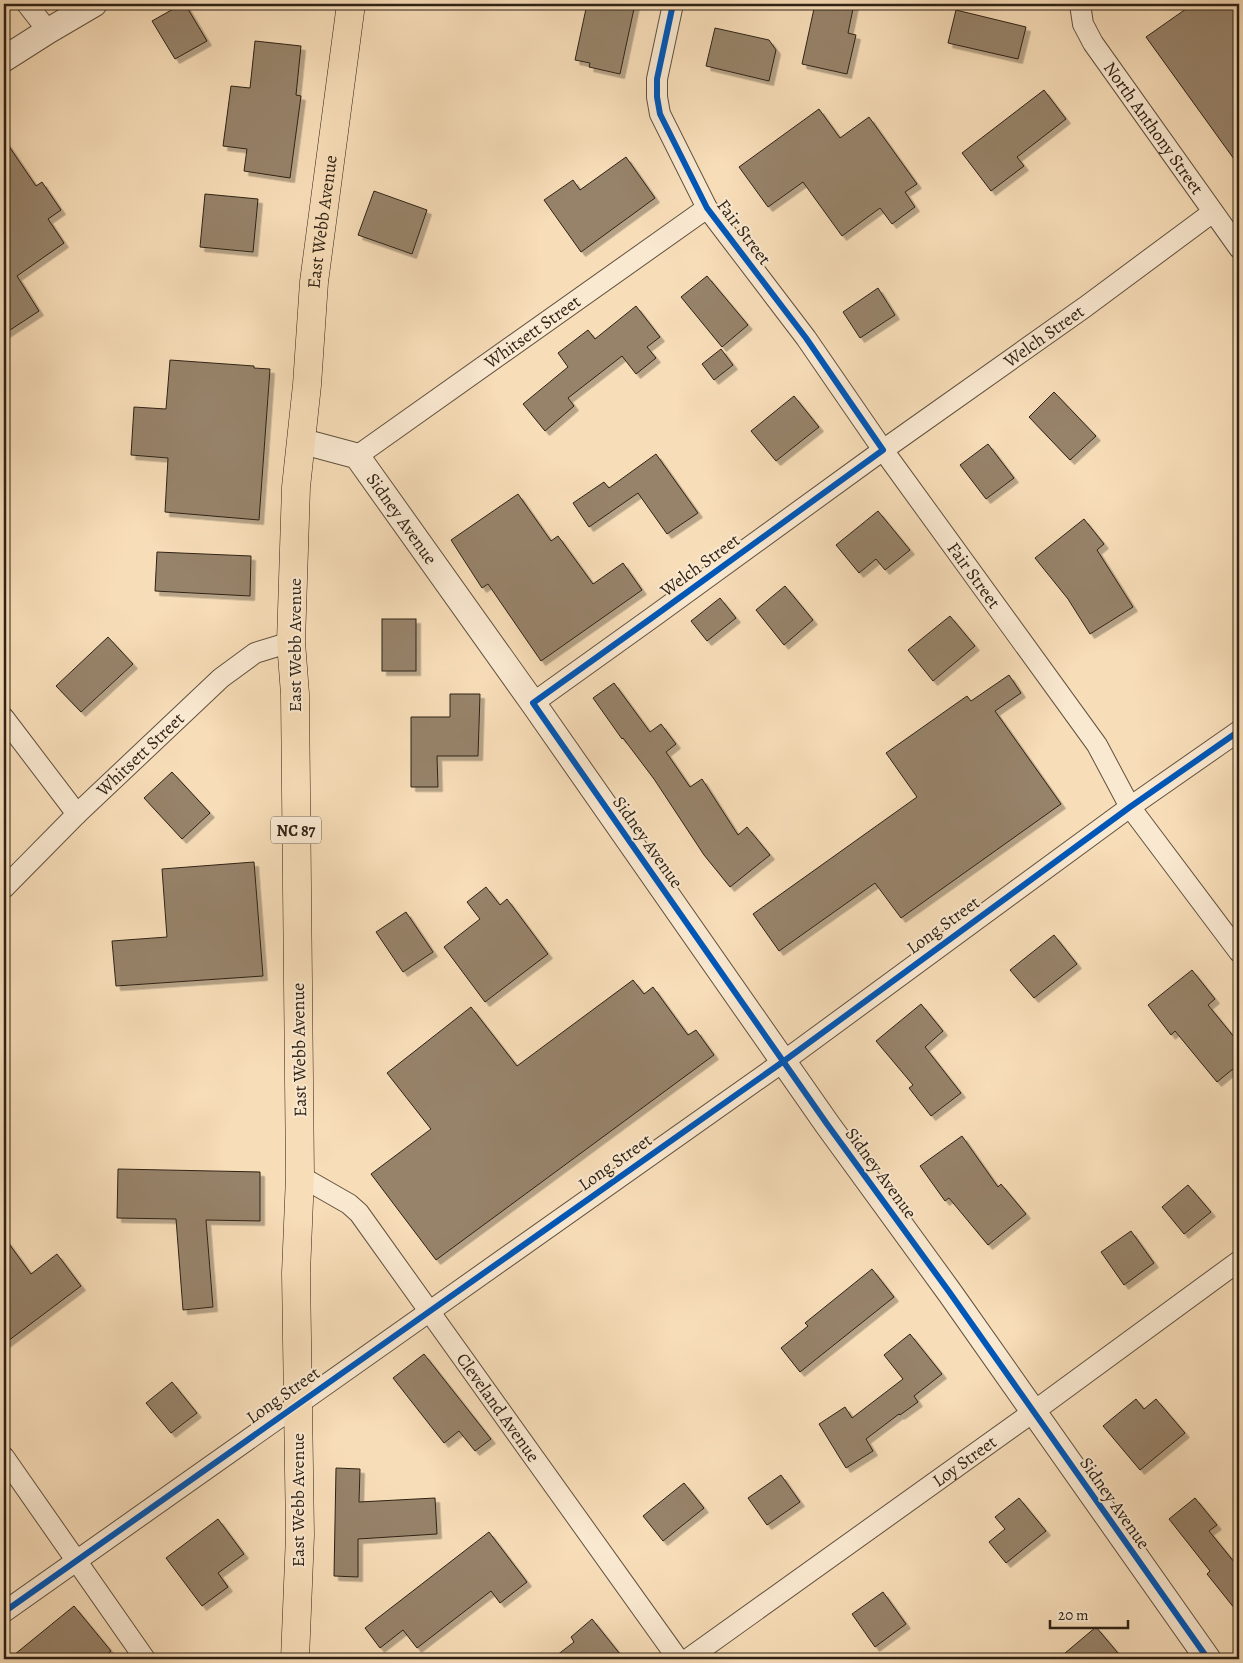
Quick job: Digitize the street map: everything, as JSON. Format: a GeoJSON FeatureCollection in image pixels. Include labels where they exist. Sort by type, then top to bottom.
{"type":"FeatureCollection","features":[{"type":"Feature","properties":{"kind":"highway","name":"East Webb Avenue"},"geometry":{"type":"LineString","coordinates":[[295,1659],[300,1535],[296,1273],[300,1176],[295,694],[291,642],[296,487],[307,385],[314,278],[351,4]]}},
{"type":"Feature","properties":{"kind":"street"},"geometry":{"type":"LineString","coordinates":[[27,4],[48,30]]}},
{"type":"Feature","properties":{"kind":"street"},"geometry":{"type":"LineString","coordinates":[[4,59],[48,30],[94,4]]}},
{"type":"Feature","properties":{"kind":"street","name":"Fair Street"},"geometry":{"type":"LineString","coordinates":[[673,4],[657,79],[657,97],[660,114],[707,208],[806,338],[883,450],[1097,746],[1130,807],[1239,952]]}},
{"type":"Feature","properties":{"kind":"street","name":"North Anthony Street"},"geometry":{"type":"LineString","coordinates":[[1080,4],[1083,24],[1093,42],[1239,248]]}},
{"type":"Feature","properties":{"kind":"street","name":"Whitsett Street"},"geometry":{"type":"LineString","coordinates":[[357,456],[707,208]]}},
{"type":"Feature","properties":{"kind":"street","name":"Welch Street"},"geometry":{"type":"LineString","coordinates":[[532,702],[661,612],[883,450],[1085,307],[1213,212]]}},
{"type":"Feature","properties":{"kind":"street"},"geometry":{"type":"LineString","coordinates":[[301,441],[357,456]]}},
{"type":"Feature","properties":{"kind":"street","name":"Sidney Avenue"},"geometry":{"type":"LineString","coordinates":[[357,456],[532,702],[827,1124],[950,1293],[1032,1412],[1208,1659]]}},
{"type":"Feature","properties":{"kind":"street","name":"Whitsett Street"},"geometry":{"type":"LineString","coordinates":[[4,888],[77,814],[221,678],[256,653],[291,642]]}},
{"type":"Feature","properties":{"kind":"street"},"geometry":{"type":"LineString","coordinates":[[4,718],[77,814]]}},
{"type":"Feature","properties":{"kind":"street","name":"Long Street"},"geometry":{"type":"LineString","coordinates":[[4,1612],[784,1061],[1130,807],[1239,731]]}},
{"type":"Feature","properties":{"kind":"street","name":"Cleveland Avenue"},"geometry":{"type":"LineString","coordinates":[[300,1176],[348,1204],[359,1213],[678,1659]]}},
{"type":"Feature","properties":{"kind":"street","name":"Loy Street"},"geometry":{"type":"LineString","coordinates":[[688,1659],[1239,1261]]}},
{"type":"Feature","properties":{"kind":"street"},"geometry":{"type":"LineString","coordinates":[[4,1457],[145,1659]]}},
{"type":"Feature","properties":{"kind":"building"},"geometry":{"type":"Polygon","coordinates":[[[185,4],[207,41],[175,59],[152,21],[185,4]]]}},
{"type":"Feature","properties":{"kind":"building"},"geometry":{"type":"Polygon","coordinates":[[[587,4],[635,4],[620,74],[589,67],[590,63],[575,60],[587,4]]]}},
{"type":"Feature","properties":{"kind":"building"},"geometry":{"type":"Polygon","coordinates":[[[815,4],[854,4],[848,33],[856,35],[847,74],[802,64],[815,4]]]}},
{"type":"Feature","properties":{"kind":"building"},"geometry":{"type":"Polygon","coordinates":[[[1193,4],[1239,4],[1239,166],[1146,37],[1193,4]]]}},
{"type":"Feature","properties":{"kind":"building"},"geometry":{"type":"Polygon","coordinates":[[[956,10],[1026,27],[1018,59],[948,43],[956,10]]]}},
{"type":"Feature","properties":{"kind":"building"},"geometry":{"type":"Polygon","coordinates":[[[715,28],[769,40],[776,50],[769,81],[706,66],[715,28]]]}},
{"type":"Feature","properties":{"kind":"building"},"geometry":{"type":"Polygon","coordinates":[[[255,41],[301,46],[296,95],[301,96],[290,178],[244,171],[247,149],[223,146],[231,86],[250,88],[255,41]]]}},
{"type":"Feature","properties":{"kind":"building"},"geometry":{"type":"Polygon","coordinates":[[[1044,90],[1066,119],[1017,157],[1024,166],[991,191],[962,153],[1044,90]]]}},
{"type":"Feature","properties":{"kind":"building"},"geometry":{"type":"Polygon","coordinates":[[[819,109],[840,138],[869,117],[917,184],[905,192],[915,207],[892,224],[880,208],[842,236],[803,182],[768,207],[739,167],[819,109]]]}},
{"type":"Feature","properties":{"kind":"building"},"geometry":{"type":"Polygon","coordinates":[[[4,139],[36,186],[42,182],[61,210],[48,219],[64,243],[17,276],[39,311],[4,334],[4,139]]]}},
{"type":"Feature","properties":{"kind":"building"},"geometry":{"type":"Polygon","coordinates":[[[626,157],[655,198],[581,252],[544,200],[573,180],[580,190],[626,157]]]}},
{"type":"Feature","properties":{"kind":"building"},"geometry":{"type":"Polygon","coordinates":[[[374,191],[427,210],[412,254],[358,235],[374,191]]]}},
{"type":"Feature","properties":{"kind":"building"},"geometry":{"type":"Polygon","coordinates":[[[205,194],[258,199],[253,252],[200,247],[205,194]]]}},
{"type":"Feature","properties":{"kind":"building"},"geometry":{"type":"Polygon","coordinates":[[[707,276],[748,325],[722,347],[681,297],[707,276]]]}},
{"type":"Feature","properties":{"kind":"building"},"geometry":{"type":"Polygon","coordinates":[[[878,288],[895,315],[860,338],[843,312],[878,288]]]}},
{"type":"Feature","properties":{"kind":"building"},"geometry":{"type":"Polygon","coordinates":[[[636,306],[660,337],[647,347],[656,358],[636,374],[622,356],[568,398],[574,406],[545,431],[523,404],[568,367],[558,353],[588,330],[595,339],[636,306]]]}},
{"type":"Feature","properties":{"kind":"building"},"geometry":{"type":"Polygon","coordinates":[[[721,349],[733,365],[714,380],[702,364],[721,349]]]}},
{"type":"Feature","properties":{"kind":"building"},"geometry":{"type":"Polygon","coordinates":[[[170,360],[254,366],[254,368],[270,369],[259,520],[165,512],[168,458],[131,455],[134,407],[166,409],[170,360]]]}},
{"type":"Feature","properties":{"kind":"building"},"geometry":{"type":"Polygon","coordinates":[[[1054,392],[1096,436],[1070,460],[1029,417],[1054,392]]]}},
{"type":"Feature","properties":{"kind":"building"},"geometry":{"type":"Polygon","coordinates":[[[794,396],[819,427],[776,461],[751,431],[794,396]]]}},
{"type":"Feature","properties":{"kind":"building"},"geometry":{"type":"Polygon","coordinates":[[[988,444],[1014,478],[986,499],[960,465],[988,444]]]}},
{"type":"Feature","properties":{"kind":"building"},"geometry":{"type":"Polygon","coordinates":[[[656,454],[698,513],[667,534],[638,493],[589,527],[573,503],[604,482],[609,488],[656,454]]]}},
{"type":"Feature","properties":{"kind":"building"},"geometry":{"type":"Polygon","coordinates":[[[518,494],[551,541],[558,536],[593,584],[623,563],[642,590],[541,661],[488,584],[482,588],[451,540],[518,494]]]}},
{"type":"Feature","properties":{"kind":"building"},"geometry":{"type":"Polygon","coordinates":[[[878,511],[910,550],[885,570],[876,559],[859,573],[836,545],[878,511]]]}},
{"type":"Feature","properties":{"kind":"building"},"geometry":{"type":"Polygon","coordinates":[[[1084,519],[1104,544],[1097,550],[1133,607],[1090,634],[1068,599],[1035,558],[1084,519]]]}},
{"type":"Feature","properties":{"kind":"building"},"geometry":{"type":"Polygon","coordinates":[[[157,552],[251,556],[250,596],[155,591],[157,552]]]}},
{"type":"Feature","properties":{"kind":"building"},"geometry":{"type":"Polygon","coordinates":[[[785,586],[813,620],[784,645],[756,610],[785,586]]]}},
{"type":"Feature","properties":{"kind":"building"},"geometry":{"type":"Polygon","coordinates":[[[720,598],[736,618],[707,641],[691,621],[720,598]]]}},
{"type":"Feature","properties":{"kind":"building"},"geometry":{"type":"Polygon","coordinates":[[[950,616],[975,646],[933,681],[908,650],[950,616]]]}},
{"type":"Feature","properties":{"kind":"building"},"geometry":{"type":"Polygon","coordinates":[[[382,619],[416,619],[416,671],[382,671],[382,619]]]}},
{"type":"Feature","properties":{"kind":"building"},"geometry":{"type":"Polygon","coordinates":[[[108,637],[133,664],[81,712],[56,686],[108,637]]]}},
{"type":"Feature","properties":{"kind":"building"},"geometry":{"type":"Polygon","coordinates":[[[1009,675],[1021,693],[995,711],[1061,804],[901,918],[875,883],[779,951],[753,914],[917,797],[886,753],[967,696],[971,701],[1009,675]]]}},
{"type":"Feature","properties":{"kind":"building"},"geometry":{"type":"Polygon","coordinates":[[[614,683],[650,732],[661,724],[676,744],[666,752],[690,787],[702,779],[738,835],[747,827],[770,855],[730,887],[704,855],[654,779],[593,698],[614,683]]]}},
{"type":"Feature","properties":{"kind":"building"},"geometry":{"type":"Polygon","coordinates":[[[450,694],[480,694],[478,756],[437,756],[438,787],[411,787],[411,717],[450,717],[450,694]]]}},
{"type":"Feature","properties":{"kind":"building"},"geometry":{"type":"Polygon","coordinates":[[[172,772],[210,813],[182,839],[144,798],[172,772]]]}},
{"type":"Feature","properties":{"kind":"building"},"geometry":{"type":"Polygon","coordinates":[[[254,862],[263,976],[116,986],[112,941],[167,937],[162,869],[254,862]]]}},
{"type":"Feature","properties":{"kind":"building"},"geometry":{"type":"Polygon","coordinates":[[[486,887],[500,905],[507,899],[548,954],[485,1002],[444,947],[480,919],[467,902],[486,887]]]}},
{"type":"Feature","properties":{"kind":"building"},"geometry":{"type":"Polygon","coordinates":[[[406,912],[433,952],[403,972],[376,932],[406,912]]]}},
{"type":"Feature","properties":{"kind":"building"},"geometry":{"type":"Polygon","coordinates":[[[1054,935],[1077,964],[1034,998],[1010,970],[1054,935]]]}},
{"type":"Feature","properties":{"kind":"building"},"geometry":{"type":"Polygon","coordinates":[[[1192,970],[1215,999],[1208,1005],[1239,1043],[1239,1064],[1217,1082],[1175,1031],[1171,1035],[1148,1005],[1192,970]]]}},
{"type":"Feature","properties":{"kind":"building"},"geometry":{"type":"Polygon","coordinates":[[[633,980],[644,994],[653,987],[688,1035],[696,1030],[714,1055],[436,1260],[371,1174],[431,1129],[387,1073],[471,1007],[517,1066],[633,980]]]}},
{"type":"Feature","properties":{"kind":"building"},"geometry":{"type":"Polygon","coordinates":[[[921,1004],[943,1031],[925,1047],[961,1093],[931,1116],[909,1088],[913,1085],[876,1041],[921,1004]]]}},
{"type":"Feature","properties":{"kind":"building"},"geometry":{"type":"Polygon","coordinates":[[[962,1136],[998,1187],[1001,1184],[1026,1214],[988,1245],[949,1198],[945,1201],[920,1166],[962,1136]]]}},
{"type":"Feature","properties":{"kind":"building"},"geometry":{"type":"Polygon","coordinates":[[[118,1169],[260,1172],[260,1221],[206,1220],[213,1307],[183,1310],[176,1219],[117,1218],[118,1169]]]}},
{"type":"Feature","properties":{"kind":"building"},"geometry":{"type":"Polygon","coordinates":[[[1188,1185],[1211,1212],[1184,1234],[1162,1207],[1188,1185]]]}},
{"type":"Feature","properties":{"kind":"building"},"geometry":{"type":"Polygon","coordinates":[[[1131,1231],[1154,1263],[1124,1285],[1101,1252],[1131,1231]]]}},
{"type":"Feature","properties":{"kind":"building"},"geometry":{"type":"Polygon","coordinates":[[[4,1237],[31,1274],[57,1254],[81,1286],[4,1344],[4,1237]]]}},
{"type":"Feature","properties":{"kind":"building"},"geometry":{"type":"Polygon","coordinates":[[[872,1269],[894,1297],[800,1372],[781,1348],[808,1326],[805,1323],[872,1269]]]}},
{"type":"Feature","properties":{"kind":"building"},"geometry":{"type":"Polygon","coordinates":[[[910,1334],[942,1374],[914,1396],[918,1402],[866,1439],[873,1451],[846,1468],[819,1424],[845,1407],[852,1418],[903,1379],[884,1355],[910,1334]]]}},
{"type":"Feature","properties":{"kind":"building"},"geometry":{"type":"Polygon","coordinates":[[[424,1354],[491,1439],[475,1451],[459,1431],[444,1443],[393,1378],[424,1354]]]}},
{"type":"Feature","properties":{"kind":"building"},"geometry":{"type":"Polygon","coordinates":[[[172,1382],[197,1413],[171,1433],[146,1403],[172,1382]]]}},
{"type":"Feature","properties":{"kind":"building"},"geometry":{"type":"Polygon","coordinates":[[[1136,1399],[1144,1409],[1156,1399],[1185,1433],[1140,1470],[1103,1426],[1136,1399]]]}},
{"type":"Feature","properties":{"kind":"building"},"geometry":{"type":"Polygon","coordinates":[[[336,1468],[360,1469],[359,1502],[435,1498],[437,1534],[358,1539],[358,1577],[334,1576],[336,1468]]]}},
{"type":"Feature","properties":{"kind":"building"},"geometry":{"type":"Polygon","coordinates":[[[781,1475],[800,1502],[767,1525],[748,1498],[781,1475]]]}},
{"type":"Feature","properties":{"kind":"building"},"geometry":{"type":"Polygon","coordinates":[[[684,1483],[704,1508],[663,1541],[643,1516],[684,1483]]]}},
{"type":"Feature","properties":{"kind":"building"},"geometry":{"type":"Polygon","coordinates":[[[1019,1498],[1046,1531],[1006,1563],[989,1542],[1005,1529],[995,1517],[1019,1498]]]}},
{"type":"Feature","properties":{"kind":"building"},"geometry":{"type":"Polygon","coordinates":[[[1195,1498],[1217,1525],[1209,1531],[1239,1568],[1239,1614],[1207,1574],[1210,1571],[1169,1519],[1195,1498]]]}},
{"type":"Feature","properties":{"kind":"building"},"geometry":{"type":"Polygon","coordinates":[[[218,1519],[244,1554],[218,1573],[228,1587],[202,1606],[166,1558],[218,1519]]]}},
{"type":"Feature","properties":{"kind":"building"},"geometry":{"type":"Polygon","coordinates":[[[489,1532],[527,1582],[500,1603],[491,1591],[417,1648],[403,1630],[380,1648],[365,1628],[489,1532]]]}},
{"type":"Feature","properties":{"kind":"building"},"geometry":{"type":"Polygon","coordinates":[[[883,1592],[906,1624],[875,1647],[852,1614],[883,1592]]]}},
{"type":"Feature","properties":{"kind":"building"},"geometry":{"type":"Polygon","coordinates":[[[74,1606],[111,1651],[101,1659],[9,1659],[74,1606]]]}},
{"type":"Feature","properties":{"kind":"building"},"geometry":{"type":"Polygon","coordinates":[[[592,1619],[624,1659],[552,1659],[574,1642],[571,1637],[592,1619]]]}},
{"type":"Feature","properties":{"kind":"building"},"geometry":{"type":"Polygon","coordinates":[[[1096,1627],[1123,1659],[1058,1659],[1096,1627]]]}},
{"type":"Feature","properties":{"kind":"cycle path"},"geometry":{"type":"LineString","coordinates":[[673,4],[657,79],[657,97],[660,114],[707,208],[806,338],[883,450],[533,703],[827,1124],[950,1293],[1208,1659]]}},
{"type":"Feature","properties":{"kind":"cycle path"},"geometry":{"type":"LineString","coordinates":[[4,1612],[784,1061],[1130,807],[1239,731]]}}]}
